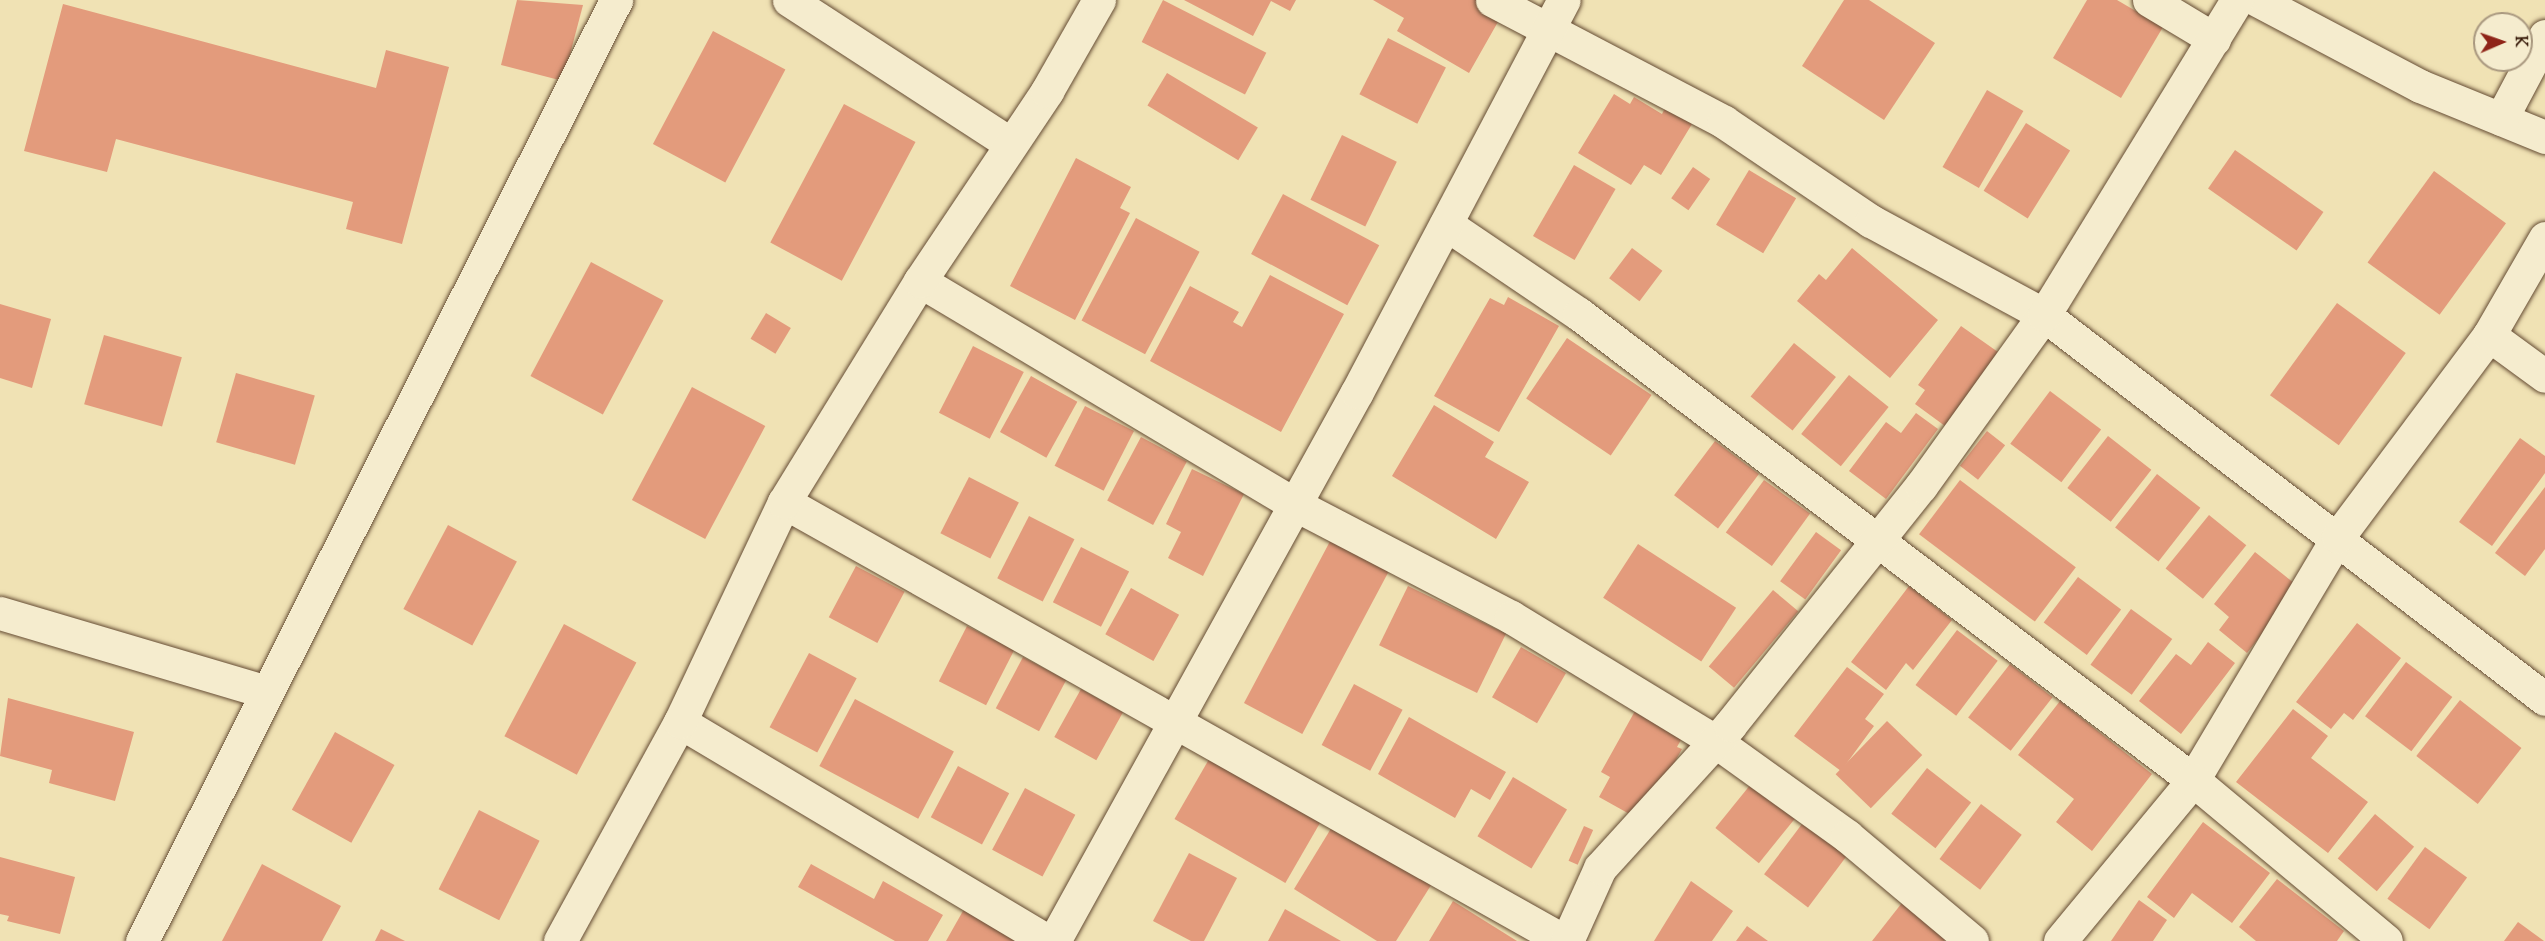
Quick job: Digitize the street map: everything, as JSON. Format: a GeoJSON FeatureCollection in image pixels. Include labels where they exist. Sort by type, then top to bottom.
{"type":"FeatureCollection","features":[{"type":"Feature","properties":{"kind":"street"},"geometry":{"type":"LineString","coordinates":[[142,941],[616,0]]}},
{"type":"Feature","properties":{"kind":"street"},"geometry":{"type":"LineString","coordinates":[[789,0],[1008,142]]}},
{"type":"Feature","properties":{"kind":"street"},"geometry":{"type":"LineString","coordinates":[[560,941],[680,722],[784,502],[920,280],[1008,142],[1047,91],[1099,0]]}},
{"type":"Feature","properties":{"kind":"street"},"geometry":{"type":"LineString","coordinates":[[1492,0],[1546,32],[1724,122],[1871,221],[2044,315],[2338,537],[2545,699]]}},
{"type":"Feature","properties":{"kind":"street"},"geometry":{"type":"LineString","coordinates":[[1054,941],[1296,505],[1564,0]]}},
{"type":"Feature","properties":{"kind":"street"},"geometry":{"type":"LineString","coordinates":[[2149,0],[2214,39]]}},
{"type":"Feature","properties":{"kind":"street"},"geometry":{"type":"LineString","coordinates":[[784,502],[1177,719],[1566,941],[1600,868],[1715,741],[1875,543],[2044,315],[2237,0]]}},
{"type":"Feature","properties":{"kind":"street"},"geometry":{"type":"LineString","coordinates":[[2257,0],[2420,86],[2545,136]]}},
{"type":"Feature","properties":{"kind":"street"},"geometry":{"type":"LineString","coordinates":[[2500,118],[2545,36]]}},
{"type":"Feature","properties":{"kind":"street"},"geometry":{"type":"LineString","coordinates":[[1446,224],[1579,314],[1875,543],[2193,780],[2386,941]]}},
{"type":"Feature","properties":{"kind":"street"},"geometry":{"type":"LineString","coordinates":[[2060,941],[2193,780],[2338,537],[2489,335],[2545,238]]}},
{"type":"Feature","properties":{"kind":"street"},"geometry":{"type":"LineString","coordinates":[[920,280],[1296,505],[1511,617],[1715,741],[1847,836],[1972,941]]}},
{"type":"Feature","properties":{"kind":"street"},"geometry":{"type":"LineString","coordinates":[[2489,335],[2545,376]]}},
{"type":"Feature","properties":{"kind":"street"},"geometry":{"type":"LineString","coordinates":[[0,613],[266,692]]}},
{"type":"Feature","properties":{"kind":"street"},"geometry":{"type":"LineString","coordinates":[[680,722],[1048,941]]}},
{"type":"Feature","properties":{"kind":"building"},"geometry":{"type":"Polygon","coordinates":[[[517,0],[583,5],[563,81],[501,65],[517,0]]]}},
{"type":"Feature","properties":{"kind":"building"},"geometry":{"type":"Polygon","coordinates":[[[1163,0],[1266,53],[1245,95],[1142,42],[1163,0]]]}},
{"type":"Feature","properties":{"kind":"building"},"geometry":{"type":"Polygon","coordinates":[[[1184,0],[1296,0],[1290,11],[1271,1],[1253,36],[1184,0]]]}},
{"type":"Feature","properties":{"kind":"building"},"geometry":{"type":"Polygon","coordinates":[[[1373,0],[1480,0],[1503,13],[1469,73],[1397,31],[1404,18],[1373,0]]]}},
{"type":"Feature","properties":{"kind":"building"},"geometry":{"type":"Polygon","coordinates":[[[1844,0],[1869,0],[1935,43],[1884,120],[1802,66],[1844,0]]]}},
{"type":"Feature","properties":{"kind":"building"},"geometry":{"type":"Polygon","coordinates":[[[2087,0],[2117,0],[2163,27],[2121,98],[2053,58],[2087,0]]]}},
{"type":"Feature","properties":{"kind":"building"},"geometry":{"type":"Polygon","coordinates":[[[63,4],[376,88],[386,50],[449,67],[402,244],[346,229],[353,202],[116,139],[107,172],[24,151],[63,4]]]}},
{"type":"Feature","properties":{"kind":"building"},"geometry":{"type":"Polygon","coordinates":[[[713,31],[785,69],[725,183],[653,144],[713,31]]]}},
{"type":"Feature","properties":{"kind":"building"},"geometry":{"type":"Polygon","coordinates":[[[1388,38],[1446,68],[1417,124],[1359,94],[1388,38]]]}},
{"type":"Feature","properties":{"kind":"building"},"geometry":{"type":"Polygon","coordinates":[[[1167,73],[1258,128],[1238,160],[1147,106],[1167,73]]]}},
{"type":"Feature","properties":{"kind":"building"},"geometry":{"type":"Polygon","coordinates":[[[1987,90],[2023,111],[1979,188],[1942,167],[1987,90]]]}},
{"type":"Feature","properties":{"kind":"building"},"geometry":{"type":"Polygon","coordinates":[[[1614,94],[1630,104],[1634,97],[1662,114],[1665,108],[1692,124],[1661,175],[1644,165],[1631,185],[1578,153],[1614,94]]]}},
{"type":"Feature","properties":{"kind":"building"},"geometry":{"type":"Polygon","coordinates":[[[844,104],[916,142],[842,281],[770,243],[844,104]]]}},
{"type":"Feature","properties":{"kind":"building"},"geometry":{"type":"Polygon","coordinates":[[[2026,123],[2070,151],[2028,218],[1984,191],[2026,123]]]}},
{"type":"Feature","properties":{"kind":"building"},"geometry":{"type":"Polygon","coordinates":[[[1342,135],[1397,162],[1365,226],[1310,200],[1342,135]]]}},
{"type":"Feature","properties":{"kind":"building"},"geometry":{"type":"Polygon","coordinates":[[[2235,150],[2323,212],[2297,250],[2208,189],[2235,150]]]}},
{"type":"Feature","properties":{"kind":"building"},"geometry":{"type":"Polygon","coordinates":[[[1076,158],[1131,187],[1120,208],[1130,213],[1075,320],[1010,286],[1076,158]]]}},
{"type":"Feature","properties":{"kind":"building"},"geometry":{"type":"Polygon","coordinates":[[[1574,165],[1616,189],[1575,260],[1533,236],[1574,165]]]}},
{"type":"Feature","properties":{"kind":"building"},"geometry":{"type":"Polygon","coordinates":[[[1693,167],[1710,179],[1688,210],[1671,198],[1693,167]]]}},
{"type":"Feature","properties":{"kind":"building"},"geometry":{"type":"Polygon","coordinates":[[[1749,170],[1796,198],[1763,253],[1716,225],[1749,170]]]}},
{"type":"Feature","properties":{"kind":"building"},"geometry":{"type":"Polygon","coordinates":[[[2434,171],[2506,223],[2440,315],[2368,262],[2434,171]]]}},
{"type":"Feature","properties":{"kind":"building"},"geometry":{"type":"Polygon","coordinates":[[[1283,194],[1379,245],[1347,305],[1251,254],[1283,194]]]}},
{"type":"Feature","properties":{"kind":"building"},"geometry":{"type":"Polygon","coordinates":[[[1136,218],[1200,252],[1145,354],[1082,320],[1136,218]]]}},
{"type":"Feature","properties":{"kind":"building"},"geometry":{"type":"Polygon","coordinates":[[[1632,248],[1662,271],[1639,301],[1609,278],[1632,248]]]}},
{"type":"Feature","properties":{"kind":"building"},"geometry":{"type":"Polygon","coordinates":[[[1852,248],[1938,320],[1890,378],[1797,301],[1819,274],[1826,280],[1852,248]]]}},
{"type":"Feature","properties":{"kind":"building"},"geometry":{"type":"Polygon","coordinates":[[[591,262],[663,300],[603,414],[530,376],[591,262]]]}},
{"type":"Feature","properties":{"kind":"building"},"geometry":{"type":"Polygon","coordinates":[[[1270,275],[1344,314],[1281,432],[1150,361],[1190,286],[1239,312],[1233,322],[1242,327],[1270,275]]]}},
{"type":"Feature","properties":{"kind":"building"},"geometry":{"type":"Polygon","coordinates":[[[1508,297],[1559,326],[1499,432],[1434,396],[1490,298],[1504,305],[1508,297]]]}},
{"type":"Feature","properties":{"kind":"building"},"geometry":{"type":"Polygon","coordinates":[[[2337,303],[2406,353],[2339,445],[2270,395],[2337,303]]]}},
{"type":"Feature","properties":{"kind":"building"},"geometry":{"type":"Polygon","coordinates":[[[0,304],[51,319],[32,388],[0,378],[0,304]]]}},
{"type":"Feature","properties":{"kind":"building"},"geometry":{"type":"Polygon","coordinates":[[[766,313],[791,328],[775,354],[751,339],[766,313]]]}},
{"type":"Feature","properties":{"kind":"building"},"geometry":{"type":"Polygon","coordinates":[[[1961,326],[1998,352],[1945,426],[1915,404],[1925,390],[1918,385],[1961,326]]]}},
{"type":"Feature","properties":{"kind":"building"},"geometry":{"type":"Polygon","coordinates":[[[104,335],[182,357],[162,427],[84,404],[104,335]]]}},
{"type":"Feature","properties":{"kind":"building"},"geometry":{"type":"Polygon","coordinates":[[[1567,338],[1652,395],[1611,456],[1526,399],[1567,338]]]}},
{"type":"Feature","properties":{"kind":"building"},"geometry":{"type":"Polygon","coordinates":[[[1794,343],[1836,377],[1793,431],[1751,397],[1794,343]]]}},
{"type":"Feature","properties":{"kind":"building"},"geometry":{"type":"Polygon","coordinates":[[[973,346],[1024,372],[990,439],[939,413],[973,346]]]}},
{"type":"Feature","properties":{"kind":"building"},"geometry":{"type":"Polygon","coordinates":[[[236,373],[315,396],[295,465],[216,442],[236,373]]]}},
{"type":"Feature","properties":{"kind":"building"},"geometry":{"type":"Polygon","coordinates":[[[1849,375],[1889,407],[1841,466],[1801,434],[1849,375]]]}},
{"type":"Feature","properties":{"kind":"building"},"geometry":{"type":"Polygon","coordinates":[[[1031,376],[1077,402],[1046,458],[1000,432],[1031,376]]]}},
{"type":"Feature","properties":{"kind":"building"},"geometry":{"type":"Polygon","coordinates":[[[692,387],[765,426],[705,539],[632,500],[692,387]]]}},
{"type":"Feature","properties":{"kind":"building"},"geometry":{"type":"Polygon","coordinates":[[[2050,391],[2101,430],[2061,482],[2010,444],[2050,391]]]}},
{"type":"Feature","properties":{"kind":"building"},"geometry":{"type":"Polygon","coordinates":[[[1434,405],[1494,442],[1485,457],[1529,482],[1496,539],[1392,476],[1434,405]]]}},
{"type":"Feature","properties":{"kind":"building"},"geometry":{"type":"Polygon","coordinates":[[[1085,406],[1134,431],[1104,491],[1055,466],[1085,406]]]}},
{"type":"Feature","properties":{"kind":"building"},"geometry":{"type":"Polygon","coordinates":[[[1916,413],[1938,429],[1886,499],[1849,471],[1886,422],[1901,433],[1916,413]]]}},
{"type":"Feature","properties":{"kind":"building"},"geometry":{"type":"Polygon","coordinates":[[[1987,431],[2005,445],[1978,480],[1960,466],[1987,431]]]}},
{"type":"Feature","properties":{"kind":"building"},"geometry":{"type":"Polygon","coordinates":[[[2108,436],[2151,470],[2111,522],[2067,488],[2108,436]]]}},
{"type":"Feature","properties":{"kind":"building"},"geometry":{"type":"Polygon","coordinates":[[[1141,437],[1187,461],[1153,525],[1107,501],[1141,437]]]}},
{"type":"Feature","properties":{"kind":"building"},"geometry":{"type":"Polygon","coordinates":[[[2520,438],[2545,456],[2545,473],[2492,546],[2459,522],[2520,438]]]}},
{"type":"Feature","properties":{"kind":"building"},"geometry":{"type":"Polygon","coordinates":[[[1715,441],[1759,474],[1718,528],[1674,495],[1715,441]]]}},
{"type":"Feature","properties":{"kind":"building"},"geometry":{"type":"Polygon","coordinates":[[[1192,469],[1244,494],[1203,576],[1168,558],[1181,532],[1166,524],[1192,469]]]}},
{"type":"Feature","properties":{"kind":"building"},"geometry":{"type":"Polygon","coordinates":[[[2157,474],[2200,508],[2158,561],[2115,528],[2157,474]]]}},
{"type":"Feature","properties":{"kind":"building"},"geometry":{"type":"Polygon","coordinates":[[[969,477],[1019,502],[990,559],[940,533],[969,477]]]}},
{"type":"Feature","properties":{"kind":"building"},"geometry":{"type":"Polygon","coordinates":[[[1764,480],[1810,514],[1772,566],[1726,533],[1764,480]]]}},
{"type":"Feature","properties":{"kind":"building"},"geometry":{"type":"Polygon","coordinates":[[[1960,480],[2076,567],[2035,622],[1919,534],[1960,480]]]}},
{"type":"Feature","properties":{"kind":"building"},"geometry":{"type":"Polygon","coordinates":[[[2545,487],[2545,549],[2525,576],[2495,553],[2545,487]]]}},
{"type":"Feature","properties":{"kind":"building"},"geometry":{"type":"Polygon","coordinates":[[[2209,515],[2246,545],[2203,599],[2166,569],[2209,515]]]}},
{"type":"Feature","properties":{"kind":"building"},"geometry":{"type":"Polygon","coordinates":[[[1029,516],[1074,539],[1043,602],[997,578],[1029,516]]]}},
{"type":"Feature","properties":{"kind":"building"},"geometry":{"type":"Polygon","coordinates":[[[448,525],[517,562],[472,645],[403,609],[448,525]]]}},
{"type":"Feature","properties":{"kind":"building"},"geometry":{"type":"Polygon","coordinates":[[[1336,530],[1394,561],[1302,734],[1244,703],[1336,530]]]}},
{"type":"Feature","properties":{"kind":"building"},"geometry":{"type":"Polygon","coordinates":[[[1816,532],[1841,550],[1805,600],[1780,581],[1816,532]]]}},
{"type":"Feature","properties":{"kind":"building"},"geometry":{"type":"Polygon","coordinates":[[[1638,544],[1736,608],[1701,661],[1603,598],[1638,544]]]}},
{"type":"Feature","properties":{"kind":"building"},"geometry":{"type":"Polygon","coordinates":[[[1081,547],[1129,572],[1101,627],[1053,602],[1081,547]]]}},
{"type":"Feature","properties":{"kind":"building"},"geometry":{"type":"Polygon","coordinates":[[[2255,552],[2299,587],[2247,653],[2219,630],[2229,617],[2214,604],[2255,552]]]}},
{"type":"Feature","properties":{"kind":"building"},"geometry":{"type":"Polygon","coordinates":[[[856,566],[905,592],[877,643],[829,617],[856,566]]]}},
{"type":"Feature","properties":{"kind":"building"},"geometry":{"type":"Polygon","coordinates":[[[2078,577],[2121,609],[2087,655],[2044,623],[2078,577]]]}},
{"type":"Feature","properties":{"kind":"building"},"geometry":{"type":"Polygon","coordinates":[[[1408,586],[1506,634],[1477,693],[1379,645],[1408,586]]]}},
{"type":"Feature","properties":{"kind":"building"},"geometry":{"type":"Polygon","coordinates":[[[1909,586],[1952,620],[1913,670],[1906,663],[1886,690],[1851,662],[1909,586]]]}},
{"type":"Feature","properties":{"kind":"building"},"geometry":{"type":"Polygon","coordinates":[[[1131,588],[1179,615],[1153,661],[1105,634],[1131,588]]]}},
{"type":"Feature","properties":{"kind":"building"},"geometry":{"type":"Polygon","coordinates":[[[1773,590],[1798,611],[1734,688],[1709,667],[1773,590]]]}},
{"type":"Feature","properties":{"kind":"building"},"geometry":{"type":"Polygon","coordinates":[[[2131,609],[2172,639],[2132,695],[2090,665],[2131,609]]]}},
{"type":"Feature","properties":{"kind":"building"},"geometry":{"type":"Polygon","coordinates":[[[2357,623],[2401,658],[2353,720],[2344,713],[2331,729],[2296,702],[2357,623]]]}},
{"type":"Feature","properties":{"kind":"building"},"geometry":{"type":"Polygon","coordinates":[[[564,624],[636,662],[577,775],[504,736],[564,624]]]}},
{"type":"Feature","properties":{"kind":"building"},"geometry":{"type":"Polygon","coordinates":[[[967,626],[1014,650],[986,705],[939,681],[967,626]]]}},
{"type":"Feature","properties":{"kind":"building"},"geometry":{"type":"Polygon","coordinates":[[[1957,630],[1998,661],[1956,716],[1915,685],[1957,630]]]}},
{"type":"Feature","properties":{"kind":"building"},"geometry":{"type":"Polygon","coordinates":[[[2208,642],[2235,663],[2181,734],[2139,701],[2176,654],[2191,665],[2208,642]]]}},
{"type":"Feature","properties":{"kind":"building"},"geometry":{"type":"Polygon","coordinates":[[[1521,647],[1566,673],[1537,723],[1492,697],[1521,647]]]}},
{"type":"Feature","properties":{"kind":"building"},"geometry":{"type":"Polygon","coordinates":[[[809,653],[857,678],[817,753],[770,727],[809,653]]]}},
{"type":"Feature","properties":{"kind":"building"},"geometry":{"type":"Polygon","coordinates":[[[1023,657],[1066,680],[1039,731],[996,708],[1023,657]]]}},
{"type":"Feature","properties":{"kind":"building"},"geometry":{"type":"Polygon","coordinates":[[[2406,662],[2452,697],[2411,751],[2365,716],[2406,662]]]}},
{"type":"Feature","properties":{"kind":"building"},"geometry":{"type":"Polygon","coordinates":[[[2010,664],[2053,697],[2011,751],[1968,718],[2010,664]]]}},
{"type":"Feature","properties":{"kind":"building"},"geometry":{"type":"Polygon","coordinates":[[[1847,667],[1884,694],[1865,719],[1874,726],[1841,771],[1794,736],[1847,667]]]}},
{"type":"Feature","properties":{"kind":"building"},"geometry":{"type":"Polygon","coordinates":[[[1354,684],[1403,710],[1370,771],[1322,745],[1354,684]]]}},
{"type":"Feature","properties":{"kind":"building"},"geometry":{"type":"Polygon","coordinates":[[[1081,689],[1123,712],[1096,760],[1054,737],[1081,689]]]}},
{"type":"Feature","properties":{"kind":"building"},"geometry":{"type":"Polygon","coordinates":[[[8,698],[134,732],[115,801],[49,783],[52,770],[0,756],[8,698]]]}},
{"type":"Feature","properties":{"kind":"building"},"geometry":{"type":"Polygon","coordinates":[[[855,699],[954,752],[918,819],[819,766],[855,699]]]}},
{"type":"Feature","properties":{"kind":"building"},"geometry":{"type":"Polygon","coordinates":[[[2460,700],[2521,748],[2478,804],[2416,756],[2460,700]]]}},
{"type":"Feature","properties":{"kind":"building"},"geometry":{"type":"Polygon","coordinates":[[[2060,701],[2152,774],[2092,851],[2056,822],[2074,799],[2018,755],[2060,701]]]}},
{"type":"Feature","properties":{"kind":"building"},"geometry":{"type":"Polygon","coordinates":[[[2293,709],[2328,736],[2311,758],[2368,802],[2328,853],[2236,782],[2293,709]]]}},
{"type":"Feature","properties":{"kind":"building"},"geometry":{"type":"Polygon","coordinates":[[[1635,711],[1682,738],[1677,747],[1682,749],[1642,821],[1599,797],[1610,777],[1601,772],[1635,711]]]}},
{"type":"Feature","properties":{"kind":"building"},"geometry":{"type":"Polygon","coordinates":[[[1409,717],[1506,772],[1490,800],[1471,789],[1455,818],[1378,774],[1409,717]]]}},
{"type":"Feature","properties":{"kind":"building"},"geometry":{"type":"Polygon","coordinates":[[[1887,721],[1922,755],[1871,808],[1836,774],[1887,721]]]}},
{"type":"Feature","properties":{"kind":"building"},"geometry":{"type":"Polygon","coordinates":[[[335,732],[394,765],[351,843],[292,810],[335,732]]]}},
{"type":"Feature","properties":{"kind":"building"},"geometry":{"type":"Polygon","coordinates":[[[1212,754],[1323,818],[1285,883],[1174,819],[1212,754]]]}},
{"type":"Feature","properties":{"kind":"building"},"geometry":{"type":"Polygon","coordinates":[[[958,766],[1009,793],[982,844],[931,817],[958,766]]]}},
{"type":"Feature","properties":{"kind":"building"},"geometry":{"type":"Polygon","coordinates":[[[1927,768],[1971,802],[1935,848],[1891,814],[1927,768]]]}},
{"type":"Feature","properties":{"kind":"building"},"geometry":{"type":"Polygon","coordinates":[[[1513,777],[1567,809],[1531,869],[1477,836],[1513,777]]]}},
{"type":"Feature","properties":{"kind":"building"},"geometry":{"type":"Polygon","coordinates":[[[1755,779],[1799,814],[1759,863],[1715,828],[1755,779]]]}},
{"type":"Feature","properties":{"kind":"building"},"geometry":{"type":"Polygon","coordinates":[[[1025,788],[1075,815],[1042,877],[992,850],[1025,788]]]}},
{"type":"Feature","properties":{"kind":"building"},"geometry":{"type":"Polygon","coordinates":[[[1981,804],[2022,835],[1980,890],[1939,859],[1981,804]]]}},
{"type":"Feature","properties":{"kind":"building"},"geometry":{"type":"Polygon","coordinates":[[[479,810],[540,841],[499,920],[439,889],[479,810]]]}},
{"type":"Feature","properties":{"kind":"building"},"geometry":{"type":"Polygon","coordinates":[[[2375,814],[2414,847],[2377,891],[2338,858],[2375,814]]]}},
{"type":"Feature","properties":{"kind":"building"},"geometry":{"type":"Polygon","coordinates":[[[1805,820],[1849,853],[1808,907],[1764,874],[1805,820]]]}},
{"type":"Feature","properties":{"kind":"building"},"geometry":{"type":"Polygon","coordinates":[[[1335,822],[1433,882],[1396,941],[1377,941],[1294,889],[1335,822]]]}},
{"type":"Feature","properties":{"kind":"building"},"geometry":{"type":"Polygon","coordinates":[[[2203,822],[2270,873],[2232,923],[2192,893],[2174,918],[2147,897],[2203,822]]]}},
{"type":"Feature","properties":{"kind":"building"},"geometry":{"type":"Polygon","coordinates":[[[1584,826],[1593,830],[1578,865],[1569,861],[1584,826]]]}},
{"type":"Feature","properties":{"kind":"building"},"geometry":{"type":"Polygon","coordinates":[[[2425,847],[2467,878],[2429,929],[2387,899],[2425,847]]]}},
{"type":"Feature","properties":{"kind":"building"},"geometry":{"type":"Polygon","coordinates":[[[1189,853],[1237,878],[1204,941],[1191,941],[1153,921],[1189,853]]]}},
{"type":"Feature","properties":{"kind":"building"},"geometry":{"type":"Polygon","coordinates":[[[0,857],[75,877],[60,934],[7,921],[9,916],[0,914],[0,857]]]}},
{"type":"Feature","properties":{"kind":"building"},"geometry":{"type":"Polygon","coordinates":[[[262,864],[341,906],[322,941],[222,941],[262,864]]]}},
{"type":"Feature","properties":{"kind":"building"},"geometry":{"type":"Polygon","coordinates":[[[811,864],[874,899],[883,881],[943,915],[928,941],[895,941],[798,887],[811,864]]]}},
{"type":"Feature","properties":{"kind":"building"},"geometry":{"type":"Polygon","coordinates":[[[2277,879],[2344,931],[2337,941],[2256,941],[2239,927],[2277,879]]]}},
{"type":"Feature","properties":{"kind":"building"},"geometry":{"type":"Polygon","coordinates":[[[1691,881],[1733,911],[1712,941],[1654,941],[1691,881]]]}},
{"type":"Feature","properties":{"kind":"building"},"geometry":{"type":"Polygon","coordinates":[[[1905,899],[1949,934],[1944,941],[1872,941],[1905,899]]]}},
{"type":"Feature","properties":{"kind":"building"},"geometry":{"type":"Polygon","coordinates":[[[2139,900],[2167,920],[2153,941],[2111,941],[2139,900]]]}},
{"type":"Feature","properties":{"kind":"building"},"geometry":{"type":"Polygon","coordinates":[[[1453,901],[1517,941],[1429,941],[1453,901]]]}},
{"type":"Feature","properties":{"kind":"building"},"geometry":{"type":"Polygon","coordinates":[[[968,902],[1036,941],[946,941],[968,902]]]}},
{"type":"Feature","properties":{"kind":"building"},"geometry":{"type":"Polygon","coordinates":[[[1285,909],[1341,941],[1268,941],[1285,909]]]}},
{"type":"Feature","properties":{"kind":"building"},"geometry":{"type":"Polygon","coordinates":[[[2518,922],[2544,941],[2504,941],[2518,922]]]}},
{"type":"Feature","properties":{"kind":"building"},"geometry":{"type":"Polygon","coordinates":[[[1747,926],[1768,941],[1736,941],[1747,926]]]}},
{"type":"Feature","properties":{"kind":"building"},"geometry":{"type":"Polygon","coordinates":[[[381,929],[405,941],[375,941],[381,929]]]}}]}
